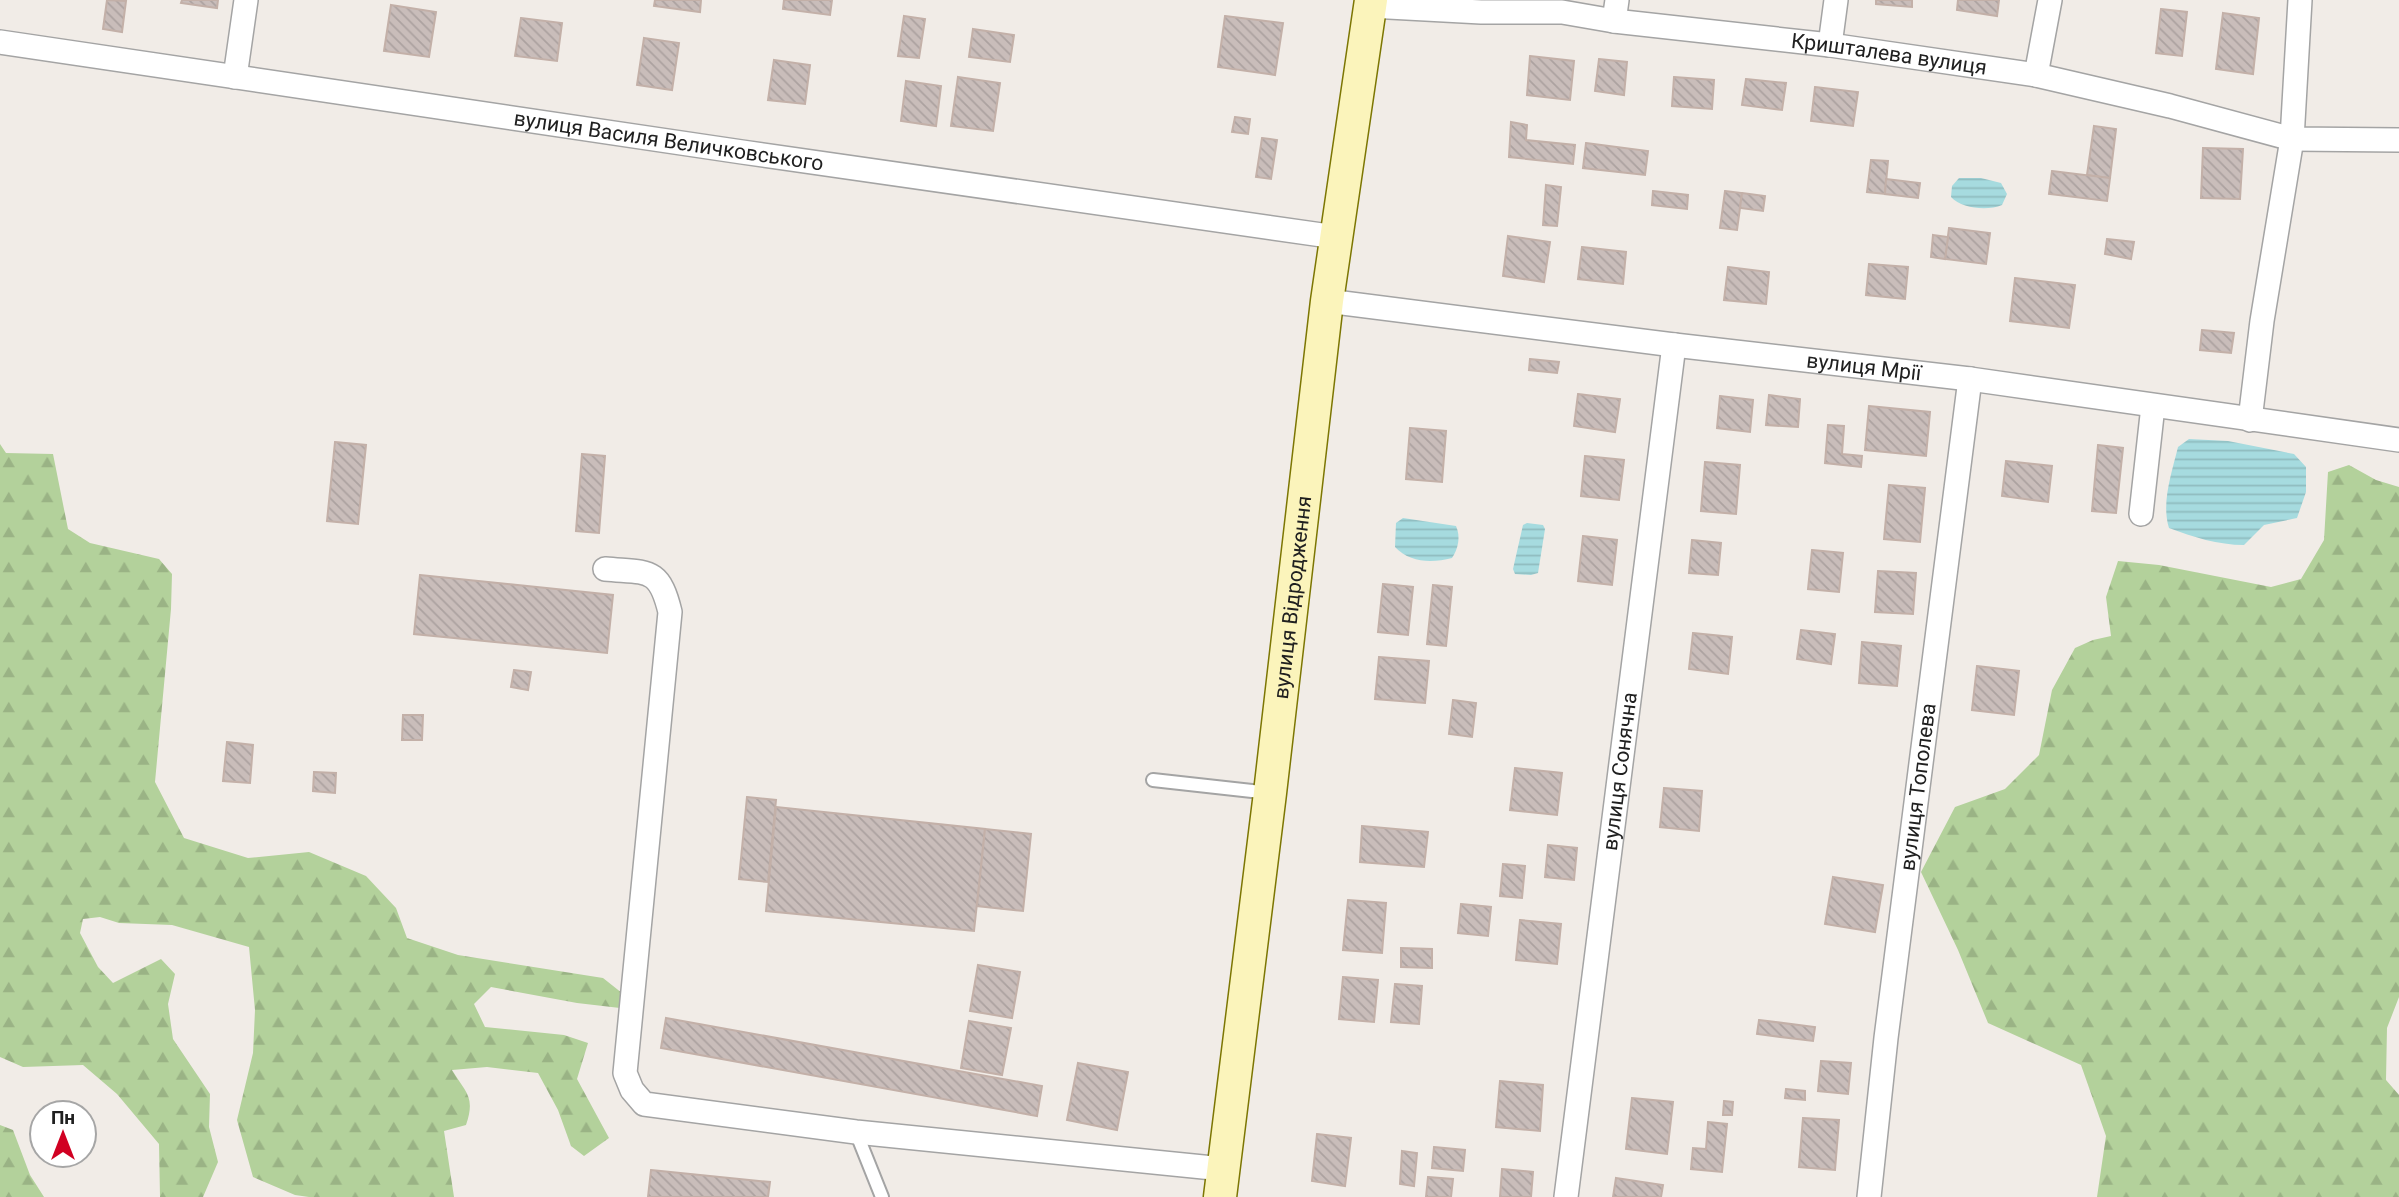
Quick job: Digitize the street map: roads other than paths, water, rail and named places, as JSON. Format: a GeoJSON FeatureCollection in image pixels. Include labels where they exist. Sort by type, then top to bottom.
{"type":"FeatureCollection","features":[{"type":"Feature","properties":{"kind":"street"},"geometry":{"type":"LineString","coordinates":[[235,77],[246,0]]}},
{"type":"Feature","properties":{"kind":"street"},"geometry":{"type":"LineString","coordinates":[[1830,45],[1836,0]]}},
{"type":"Feature","properties":{"kind":"street"},"geometry":{"type":"LineString","coordinates":[[2036,75],[2050,0]]}},
{"type":"Feature","properties":{"kind":"street"},"geometry":{"type":"LineString","coordinates":[[2250,420],[2262,321],[2292,139],[2300,0]]}},
{"type":"Feature","properties":{"kind":"street","name":"Кришталева вулиця"},"geometry":{"type":"LineString","coordinates":[[1371,3],[1481,12],[1616,10],[2036,75],[2170,106],[2292,139],[2399,140]]}},
{"type":"Feature","properties":{"kind":"street","name":"вулиця Відродження"},"geometry":{"type":"LineString","coordinates":[[1222,1183],[1327,301],[1371,3]]}},
{"type":"Feature","properties":{"kind":"street","name":"вулиця Василя Величковського"},"geometry":{"type":"LineString","coordinates":[[0,42],[1336,237]]}},
{"type":"Feature","properties":{"kind":"street","name":"вулиця Мрії"},"geometry":{"type":"LineString","coordinates":[[1327,301],[1970,379],[2399,440]]}},
{"type":"Feature","properties":{"kind":"street","name":"вулиця Сонячна"},"geometry":{"type":"LineString","coordinates":[[1566,1197],[1674,345]]}},
{"type":"Feature","properties":{"kind":"street","name":"вулиця Тополева"},"geometry":{"type":"LineString","coordinates":[[1869,1197],[1886,1038],[1970,379]]}},
{"type":"Feature","properties":{"kind":"street"},"geometry":{"type":"LineString","coordinates":[[2141,514],[2152,406]]}},
{"type":"Feature","properties":{"kind":"street"},"geometry":{"type":"LineString","coordinates":[[605,569],[648,573],[664,587],[670,612],[625,1073],[632,1090],[644,1104],[1222,1183]]}},
{"type":"Feature","properties":{"kind":"lane"},"geometry":{"type":"LineString","coordinates":[[1153,780],[1270,793]]}},
{"type":"Feature","properties":{"kind":"lane"},"geometry":{"type":"LineString","coordinates":[[856,1132],[882,1197]]}},
{"type":"Feature","properties":{"kind":"water"},"geometry":{"type":"Polygon","coordinates":[[[1959,178],[1981,178],[2001,183],[2007,194],[2002,205],[1975,208],[1956,201],[1951,197],[1952,186],[1959,178]]]}},
{"type":"Feature","properties":{"kind":"water"},"geometry":{"type":"Polygon","coordinates":[[[2189,439],[2228,441],[2294,454],[2306,467],[2306,492],[2297,518],[2264,525],[2244,545],[2206,540],[2169,528],[2166,508],[2170,477],[2178,447],[2189,439]]]}},
{"type":"Feature","properties":{"kind":"water"},"geometry":{"type":"Polygon","coordinates":[[[1403,518],[1456,526],[1458,543],[1452,558],[1422,560],[1401,552],[1395,547],[1396,523],[1403,518]]]}},
{"type":"Feature","properties":{"kind":"water"},"geometry":{"type":"Polygon","coordinates":[[[1523,525],[1543,525],[1545,529],[1538,573],[1515,574],[1513,569],[1523,525]]]}}]}
